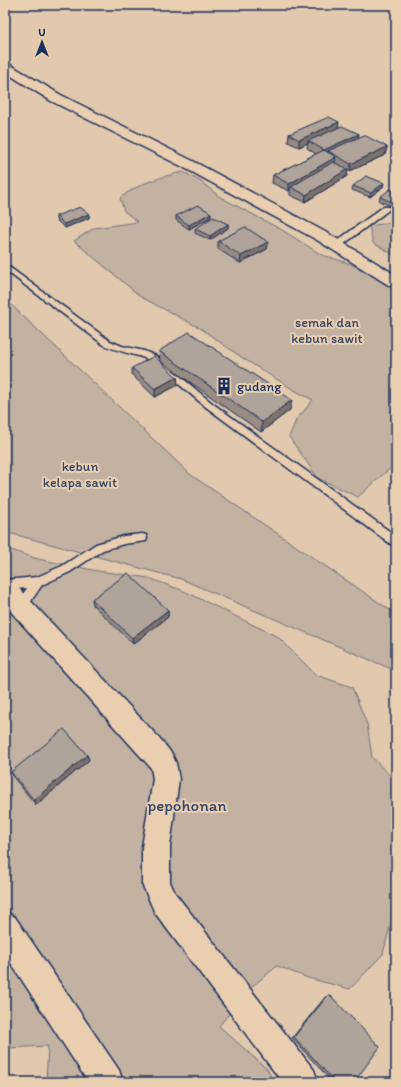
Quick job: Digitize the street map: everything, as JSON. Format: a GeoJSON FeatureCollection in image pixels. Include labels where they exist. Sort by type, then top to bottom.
{"type":"FeatureCollection","features":[{"type":"Feature","properties":{"kind":"street"},"geometry":{"type":"LineString","coordinates":[[5,67],[56,98],[186,163],[337,245],[396,282]]}},
{"type":"Feature","properties":{"kind":"street"},"geometry":{"type":"LineString","coordinates":[[10,593],[154,750],[163,763],[166,779],[156,847],[156,884],[165,902],[192,940],[302,1082]]}},
{"type":"Feature","properties":{"kind":"street"},"geometry":{"type":"LineString","coordinates":[[5,927],[107,1082]]}},
{"type":"Feature","properties":{"kind":"lane"},"geometry":{"type":"LineString","coordinates":[[337,245],[386,209]]}},
{"type":"Feature","properties":{"kind":"lane"},"geometry":{"type":"LineString","coordinates":[[5,266],[107,343],[120,349],[144,354],[153,358],[209,405],[360,514],[396,542]]}},
{"type":"Feature","properties":{"kind":"lane"},"geometry":{"type":"LineString","coordinates":[[10,593],[66,569],[100,547],[124,540],[142,538]]}},
{"type":"Feature","properties":{"kind":"lane"},"geometry":{"type":"LineString","coordinates":[[10,593],[38,582]]}},
{"type":"Feature","properties":{"kind":"green space","name":"semak dan kebun sawit"},"geometry":{"type":"Polygon","coordinates":[[[183,172],[200,181],[220,197],[282,230],[322,255],[345,262],[396,284],[396,463],[358,497],[318,478],[289,437],[296,420],[313,400],[244,359],[200,328],[141,297],[74,241],[94,228],[138,222],[124,211],[120,198],[135,188],[150,181],[183,172]]]}},
{"type":"Feature","properties":{"kind":"green space"},"geometry":{"type":"Polygon","coordinates":[[[396,222],[396,256],[373,243],[369,226],[396,222]]]}},
{"type":"Feature","properties":{"kind":"green space","name":"kebun kelapa sawit"},"geometry":{"type":"Polygon","coordinates":[[[5,299],[191,475],[396,614],[396,671],[181,579],[5,532],[5,299]]]}},
{"type":"Feature","properties":{"kind":"green space","name":"pepohonan"},"geometry":{"type":"Polygon","coordinates":[[[5,548],[38,559],[98,571],[149,578],[184,591],[278,637],[316,675],[352,687],[367,724],[372,757],[396,782],[396,902],[383,954],[350,989],[308,978],[277,966],[249,989],[219,1026],[267,1069],[274,1082],[46,1082],[48,1046],[5,1048],[5,548]]]}},
{"type":"Feature","properties":{"kind":"building"},"geometry":{"type":"Polygon","coordinates":[[[329,117],[339,122],[299,140],[289,134],[329,117]]]}},
{"type":"Feature","properties":{"kind":"building"},"geometry":{"type":"Polygon","coordinates":[[[342,126],[359,134],[324,150],[308,141],[342,126]]]}},
{"type":"Feature","properties":{"kind":"building"},"geometry":{"type":"Polygon","coordinates":[[[364,135],[387,147],[351,164],[328,151],[364,135]]]}},
{"type":"Feature","properties":{"kind":"building"},"geometry":{"type":"Polygon","coordinates":[[[324,150],[336,157],[289,184],[273,175],[324,150]]]}},
{"type":"Feature","properties":{"kind":"building"},"geometry":{"type":"Polygon","coordinates":[[[333,162],[348,169],[306,195],[291,187],[333,162]]]}},
{"type":"Feature","properties":{"kind":"building"},"geometry":{"type":"Polygon","coordinates":[[[366,176],[384,183],[371,193],[353,186],[366,176]]]}},
{"type":"Feature","properties":{"kind":"building"},"geometry":{"type":"Polygon","coordinates":[[[390,189],[396,192],[396,204],[380,197],[390,189]]]}},
{"type":"Feature","properties":{"kind":"building"},"geometry":{"type":"Polygon","coordinates":[[[198,205],[211,213],[189,225],[176,216],[198,205]]]}},
{"type":"Feature","properties":{"kind":"building"},"geometry":{"type":"Polygon","coordinates":[[[80,207],[89,214],[64,224],[56,216],[80,207]]]}},
{"type":"Feature","properties":{"kind":"building"},"geometry":{"type":"Polygon","coordinates":[[[213,217],[228,224],[210,236],[195,229],[213,217]]]}},
{"type":"Feature","properties":{"kind":"building"},"geometry":{"type":"Polygon","coordinates":[[[245,227],[268,242],[241,256],[218,241],[245,227]]]}},
{"type":"Feature","properties":{"kind":"building","name":"gudang"},"geometry":{"type":"Polygon","coordinates":[[[189,332],[292,400],[262,422],[159,351],[189,332]]]}},
{"type":"Feature","properties":{"kind":"building"},"geometry":{"type":"Polygon","coordinates":[[[154,356],[177,377],[155,389],[132,368],[154,356]]]}},
{"type":"Feature","properties":{"kind":"building"},"geometry":{"type":"Polygon","coordinates":[[[128,573],[168,610],[132,638],[92,599],[128,573]]]}},
{"type":"Feature","properties":{"kind":"building"},"geometry":{"type":"Polygon","coordinates":[[[64,729],[87,755],[34,800],[11,772],[64,729]]]}},
{"type":"Feature","properties":{"kind":"building"},"geometry":{"type":"Polygon","coordinates":[[[329,994],[380,1047],[354,1082],[335,1082],[294,1037],[329,994]]]}},
{"type":"Feature","properties":{"kind":"place","name":"gudang"},"geometry":{"type":"Point","coordinates":[224,386]}}]}
